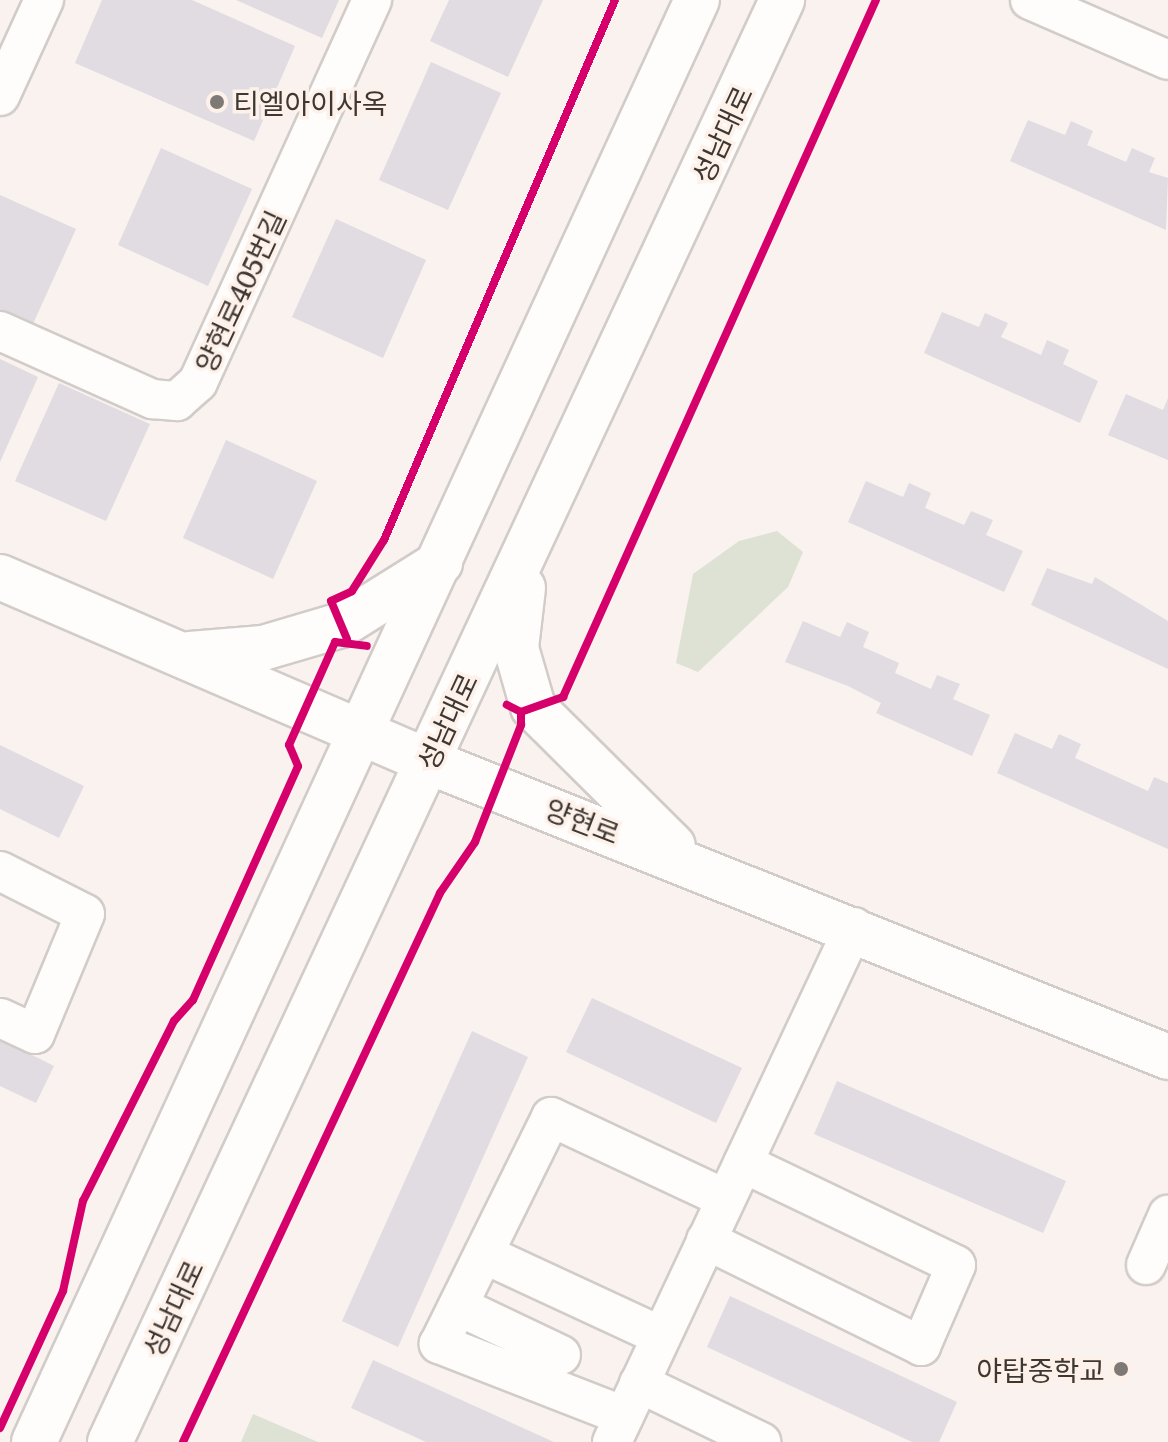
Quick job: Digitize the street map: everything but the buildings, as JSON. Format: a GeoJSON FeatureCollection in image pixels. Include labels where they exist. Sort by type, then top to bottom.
{"type":"FeatureCollection","features":[{"type":"Feature","properties":{"kind":"main road"},"geometry":{"type":"LineString","coordinates":[[34,1442],[697,0]]}},
{"type":"Feature","properties":{"kind":"main road","name":"성남대로"},"geometry":{"type":"LineString","coordinates":[[110,1442],[782,0]]}},
{"type":"Feature","properties":{"kind":"main road"},"geometry":{"type":"LineString","coordinates":[[528,549],[516,648],[533,707],[689,861]]}},
{"type":"Feature","properties":{"kind":"main road"},"geometry":{"type":"LineString","coordinates":[[179,654],[309,636],[440,563]]}},
{"type":"Feature","properties":{"kind":"main road","name":"양현로"},"geometry":{"type":"LineString","coordinates":[[0,577],[427,761],[689,861],[1168,1057]]}},
{"type":"Feature","properties":{"kind":"street"},"geometry":{"type":"LineString","coordinates":[[0,96],[44,0]]}},
{"type":"Feature","properties":{"kind":"street","name":"양현로405번길"},"geometry":{"type":"LineString","coordinates":[[0,331],[152,399],[177,401],[198,382],[372,0]]}},
{"type":"Feature","properties":{"kind":"street"},"geometry":{"type":"LineString","coordinates":[[1030,0],[1168,60]]}},
{"type":"Feature","properties":{"kind":"street"},"geometry":{"type":"LineString","coordinates":[[0,871],[85,914],[35,1034],[0,1018]]}},
{"type":"Feature","properties":{"kind":"street"},"geometry":{"type":"LineString","coordinates":[[621,1425],[854,927]]}},
{"type":"Feature","properties":{"kind":"street"},"geometry":{"type":"LineString","coordinates":[[726,1199],[551,1117],[439,1344],[621,1425],[761,1442]]}},
{"type":"Feature","properties":{"kind":"street"},"geometry":{"type":"LineString","coordinates":[[706,1240],[921,1346],[956,1265],[743,1163]]}},
{"type":"Feature","properties":{"kind":"street"},"geometry":{"type":"LineString","coordinates":[[1146,1265],[1168,1215]]}},
{"type":"Feature","properties":{"kind":"street"},"geometry":{"type":"LineString","coordinates":[[484,1254],[661,1336]]}},
{"type":"Feature","properties":{"kind":"street"},"geometry":{"type":"LineString","coordinates":[[458,1306],[561,1355]]}},
{"type":"Feature","properties":{"kind":"shaded area"},"geometry":{"type":"Polygon","coordinates":[[[777,531],[803,552],[788,587],[698,672],[676,663],[693,574],[739,541],[777,531]]]}},
{"type":"Feature","properties":{"kind":"shaded area"},"geometry":{"type":"Polygon","coordinates":[[[253,1414],[318,1442],[241,1442],[253,1414]]]}},
{"type":"Feature","properties":{"kind":"cycle path"},"geometry":{"type":"LineString","coordinates":[[347,639],[331,601],[352,591],[384,540],[615,0]]}},
{"type":"Feature","properties":{"kind":"cycle path"},"geometry":{"type":"LineString","coordinates":[[521,712],[563,697],[876,0]]}},
{"type":"Feature","properties":{"kind":"cycle path"},"geometry":{"type":"LineString","coordinates":[[0,1428],[63,1291],[83,1201],[174,1021],[193,1000],[298,766],[289,745],[335,642],[367,646]]}},
{"type":"Feature","properties":{"kind":"cycle path"},"geometry":{"type":"LineString","coordinates":[[183,1442],[440,893],[475,842],[521,725],[521,712],[507,705]]}},
{"type":"Feature","properties":{"kind":"place","name":"티엘아이사옥"},"geometry":{"type":"Point","coordinates":[217,102]}},
{"type":"Feature","properties":{"kind":"place","name":"야탑중학교"},"geometry":{"type":"Point","coordinates":[1121,1369]}}]}
